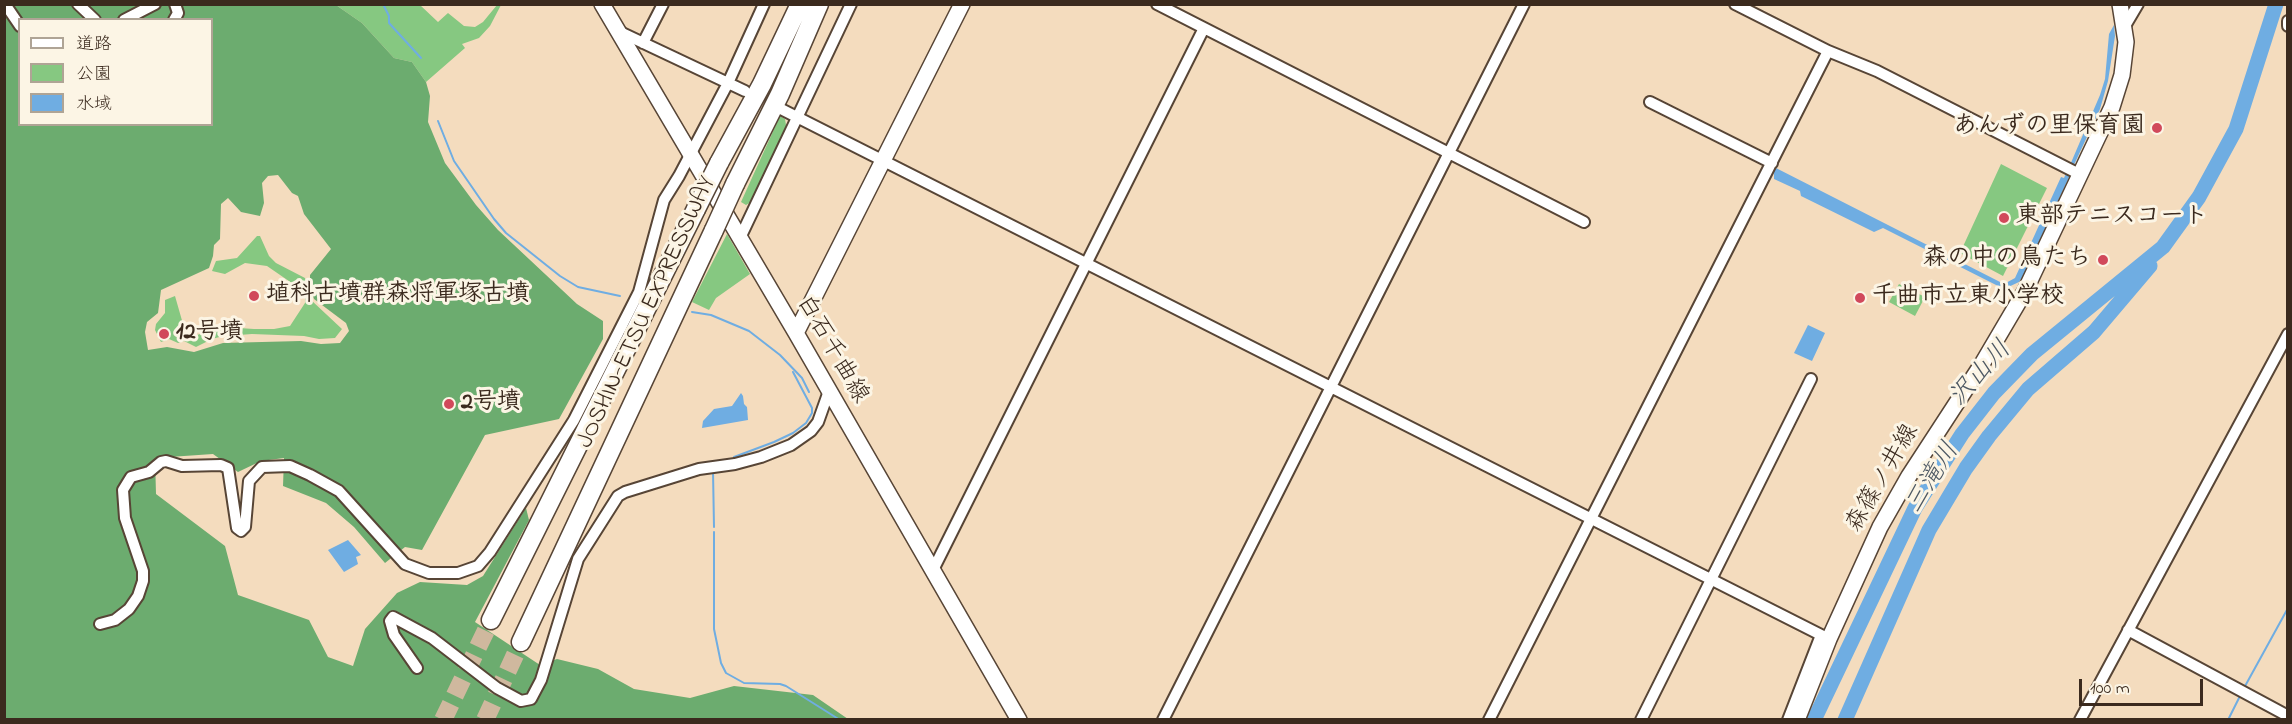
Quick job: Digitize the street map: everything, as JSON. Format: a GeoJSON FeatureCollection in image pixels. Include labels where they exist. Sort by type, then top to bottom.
{"type":"FeatureCollection","features":[{"type":"Feature","properties":{"kind":"highway","name":"JOSHIN-ETSU EXPRESSWAY"},"geometry":{"type":"LineString","coordinates":[[491,620],[719,163],[762,84],[800,4]]}},
{"type":"Feature","properties":{"kind":"highway","name":"JOSHIN-ETSU EXPRESSWAY"},"geometry":{"type":"LineString","coordinates":[[521,642],[735,184],[780,94],[819,4]]}},
{"type":"Feature","properties":{"kind":"main road","name":"白石千曲線"},"geometry":{"type":"LineString","coordinates":[[602,4],[796,333],[1019,720]]}},
{"type":"Feature","properties":{"kind":"main road"},"geometry":{"type":"LineString","coordinates":[[796,333],[962,4]]}},
{"type":"Feature","properties":{"kind":"main road","name":"森篠ノ井線"},"geometry":{"type":"LineString","coordinates":[[1797,720],[1825,637],[1894,501],[1982,364],[2025,291],[2112,107],[2122,75],[2126,42],[2120,4]]}},
{"type":"Feature","properties":{"kind":"street"},"geometry":{"type":"LineString","coordinates":[[5,4],[18,23]]}},
{"type":"Feature","properties":{"kind":"street"},"geometry":{"type":"LineString","coordinates":[[78,4],[93,18]]}},
{"type":"Feature","properties":{"kind":"street"},"geometry":{"type":"LineString","coordinates":[[128,18],[155,4]]}},
{"type":"Feature","properties":{"kind":"street"},"geometry":{"type":"LineString","coordinates":[[175,4],[178,13],[175,18]]}},
{"type":"Feature","properties":{"kind":"street"},"geometry":{"type":"LineString","coordinates":[[643,43],[663,4]]}},
{"type":"Feature","properties":{"kind":"street"},"geometry":{"type":"LineString","coordinates":[[100,624],[115,620],[129,609],[138,596],[143,581],[143,571],[125,518],[123,490],[131,477],[149,472],[161,462],[166,461],[182,466],[221,465],[228,468],[237,528],[241,531],[245,527],[249,481],[262,467],[290,466],[304,471],[339,491],[405,564],[429,573],[458,573],[478,566],[490,552],[574,420],[639,292],[664,200],[728,83],[764,4]]}},
{"type":"Feature","properties":{"kind":"street"},"geometry":{"type":"LineString","coordinates":[[740,238],[851,4]]}},
{"type":"Feature","properties":{"kind":"street"},"geometry":{"type":"LineString","coordinates":[[1157,4],[1584,222]]}},
{"type":"Feature","properties":{"kind":"street"},"geometry":{"type":"LineString","coordinates":[[1163,720],[1524,4]]}},
{"type":"Feature","properties":{"kind":"street"},"geometry":{"type":"LineString","coordinates":[[1736,4],[1828,51],[1877,71],[2079,174]]}},
{"type":"Feature","properties":{"kind":"street"},"geometry":{"type":"LineString","coordinates":[[2125,26],[2138,4]]}},
{"type":"Feature","properties":{"kind":"street"},"geometry":{"type":"LineString","coordinates":[[2288,21],[2288,26]]}},
{"type":"Feature","properties":{"kind":"street"},"geometry":{"type":"LineString","coordinates":[[933,570],[1204,28]]}},
{"type":"Feature","properties":{"kind":"street"},"geometry":{"type":"LineString","coordinates":[[618,31],[745,91]]}},
{"type":"Feature","properties":{"kind":"street"},"geometry":{"type":"LineString","coordinates":[[1489,720],[1828,51]]}},
{"type":"Feature","properties":{"kind":"street"},"geometry":{"type":"LineString","coordinates":[[1650,102],[1772,163]]}},
{"type":"Feature","properties":{"kind":"street"},"geometry":{"type":"LineString","coordinates":[[781,109],[1825,637],[1788,720]]}},
{"type":"Feature","properties":{"kind":"street"},"geometry":{"type":"LineString","coordinates":[[2080,720],[2288,334]]}},
{"type":"Feature","properties":{"kind":"street"},"geometry":{"type":"LineString","coordinates":[[1641,720],[1811,379]]}},
{"type":"Feature","properties":{"kind":"street"},"geometry":{"type":"LineString","coordinates":[[417,668],[394,635],[390,621],[393,617],[432,639],[496,688],[521,701],[531,699],[541,680],[578,559],[618,496],[699,468],[735,464],[791,445],[812,431],[818,422],[829,391]]}},
{"type":"Feature","properties":{"kind":"street"},"geometry":{"type":"LineString","coordinates":[[2128,630],[2288,716]]}},
{"type":"Feature","properties":{"kind":"green space"},"geometry":{"type":"Polygon","coordinates":[[[4,5],[336,5],[362,23],[394,58],[412,62],[426,82],[430,96],[428,122],[445,163],[476,205],[498,230],[577,304],[603,321],[603,339],[559,419],[485,435],[422,550],[405,547],[385,563],[354,527],[326,503],[283,486],[284,458],[261,461],[238,472],[213,454],[155,458],[156,494],[225,546],[238,595],[309,620],[328,657],[353,666],[365,629],[397,593],[420,582],[467,585],[483,576],[526,508],[529,520],[475,622],[540,665],[557,659],[598,669],[634,689],[690,698],[734,686],[813,695],[848,719],[5,719],[4,5]],[[278,175],[268,176],[262,183],[264,203],[260,216],[241,212],[228,198],[221,204],[220,239],[214,245],[209,268],[161,290],[158,313],[147,322],[145,332],[148,350],[167,347],[194,352],[223,343],[301,341],[321,344],[340,343],[349,331],[346,323],[314,299],[310,286],[310,275],[331,249],[304,214],[298,196],[292,193],[278,175]]]}},
{"type":"Feature","properties":{"kind":"green space"},"geometry":{"type":"Polygon","coordinates":[[[336,5],[420,5],[438,22],[448,13],[464,26],[475,27],[483,22],[497,5],[501,5],[490,26],[479,38],[462,44],[465,48],[426,82],[412,62],[394,58],[362,23],[336,5]]]}},
{"type":"Feature","properties":{"kind":"green space"},"geometry":{"type":"Polygon","coordinates":[[[780,116],[785,119],[787,131],[756,199],[746,205],[741,202],[780,116]]]}},
{"type":"Feature","properties":{"kind":"green space","name":"東部テニスコート"},"geometry":{"type":"Polygon","coordinates":[[[2001,164],[2047,188],[2003,276],[1960,253],[2001,164]]]}},
{"type":"Feature","properties":{"kind":"green space"},"geometry":{"type":"Polygon","coordinates":[[[727,234],[750,274],[716,298],[709,310],[692,302],[727,234]]]}},
{"type":"Feature","properties":{"kind":"green space"},"geometry":{"type":"Polygon","coordinates":[[[257,236],[260,236],[269,256],[276,263],[305,278],[311,300],[342,329],[335,338],[252,334],[226,336],[223,327],[232,325],[254,329],[290,326],[305,303],[305,295],[299,288],[267,266],[245,263],[225,274],[212,271],[216,261],[237,258],[257,236]]]}},
{"type":"Feature","properties":{"kind":"green space"},"geometry":{"type":"Polygon","coordinates":[[[1899,284],[1925,297],[1915,316],[1889,302],[1899,284]]]}},
{"type":"Feature","properties":{"kind":"green space"},"geometry":{"type":"Polygon","coordinates":[[[175,296],[187,338],[220,328],[223,336],[196,347],[184,341],[178,343],[169,339],[161,342],[155,330],[156,324],[165,313],[165,300],[175,296]]]}},
{"type":"Feature","properties":{"kind":"water"},"geometry":{"type":"Polygon","coordinates":[[[2114,25],[2115,36],[2108,81],[2100,109],[2073,167],[2070,165],[2105,79],[2109,34],[2114,25]]]}},
{"type":"Feature","properties":{"kind":"water"},"geometry":{"type":"Polygon","coordinates":[[[1772,166],[2004,284],[2015,278],[2061,177],[2064,178],[2067,171],[2071,173],[2023,276],[2019,282],[2004,289],[1883,228],[1874,232],[1801,196],[1800,191],[1774,179],[1772,166]]]}},
{"type":"Feature","properties":{"kind":"water"},"geometry":{"type":"Polygon","coordinates":[[[1808,325],[1825,333],[1812,361],[1794,353],[1808,325]]]}},
{"type":"Feature","properties":{"kind":"water"},"geometry":{"type":"Polygon","coordinates":[[[741,393],[747,407],[748,420],[702,428],[703,421],[714,409],[732,406],[741,393]]]}},
{"type":"Feature","properties":{"kind":"water"},"geometry":{"type":"Polygon","coordinates":[[[348,540],[361,555],[356,557],[358,564],[344,572],[328,550],[348,540]]]}},
{"type":"Feature","properties":{"kind":"waterway"},"geometry":{"type":"LineString","coordinates":[[383,4],[389,16],[389,23],[421,58]]}},
{"type":"Feature","properties":{"kind":"waterway","name":"沢山川"},"geometry":{"type":"LineString","coordinates":[[1814,720],[1915,508],[1962,434],[1994,393],[2032,354],[2163,247],[2199,197],[2236,129],[2276,4]]}},
{"type":"Feature","properties":{"kind":"waterway"},"geometry":{"type":"LineString","coordinates":[[438,121],[454,161],[506,233],[560,276],[578,287],[620,296]]}},
{"type":"Feature","properties":{"kind":"waterway","name":"三滝川"},"geometry":{"type":"LineString","coordinates":[[1845,720],[1929,530],[1966,468],[2028,389],[2094,332],[2150,266]]}},
{"type":"Feature","properties":{"kind":"waterway"},"geometry":{"type":"LineString","coordinates":[[692,312],[711,315],[749,331],[780,355],[802,378],[809,392]]}},
{"type":"Feature","properties":{"kind":"waterway"},"geometry":{"type":"LineString","coordinates":[[734,457],[774,442],[793,433],[806,423],[812,413],[812,408],[793,372]]}},
{"type":"Feature","properties":{"kind":"waterway"},"geometry":{"type":"LineString","coordinates":[[713,471],[714,527]]}},
{"type":"Feature","properties":{"kind":"waterway"},"geometry":{"type":"LineString","coordinates":[[714,532],[714,629],[721,663],[726,673],[744,683],[786,686],[840,720]]}},
{"type":"Feature","properties":{"kind":"waterway"},"geometry":{"type":"LineString","coordinates":[[2244,688],[2288,608]]}},
{"type":"Feature","properties":{"kind":"waterway"},"geometry":{"type":"LineString","coordinates":[[2228,720],[2240,696]]}},
{"type":"Feature","properties":{"kind":"tunnel"},"geometry":{"type":"LineString","coordinates":[[443,720],[491,620]]}},
{"type":"Feature","properties":{"kind":"tunnel"},"geometry":{"type":"LineString","coordinates":[[485,720],[521,642]]}},
{"type":"Feature","properties":{"kind":"place","name":"あんずの里保育園"},"geometry":{"type":"Point","coordinates":[2157,128]}},
{"type":"Feature","properties":{"kind":"place","name":"東部テニスコート"},"geometry":{"type":"Point","coordinates":[2004,218]}},
{"type":"Feature","properties":{"kind":"place","name":"森の中の鳥たち"},"geometry":{"type":"Point","coordinates":[2103,260]}},
{"type":"Feature","properties":{"kind":"place","name":"埴科古墳群森将軍塚古墳"},"geometry":{"type":"Point","coordinates":[254,296]}},
{"type":"Feature","properties":{"kind":"place","name":"千曲市立東小学校"},"geometry":{"type":"Point","coordinates":[1860,298]}},
{"type":"Feature","properties":{"kind":"place","name":"12号墳"},"geometry":{"type":"Point","coordinates":[164,334]}},
{"type":"Feature","properties":{"kind":"place","name":"2号墳"},"geometry":{"type":"Point","coordinates":[449,404]}}]}
